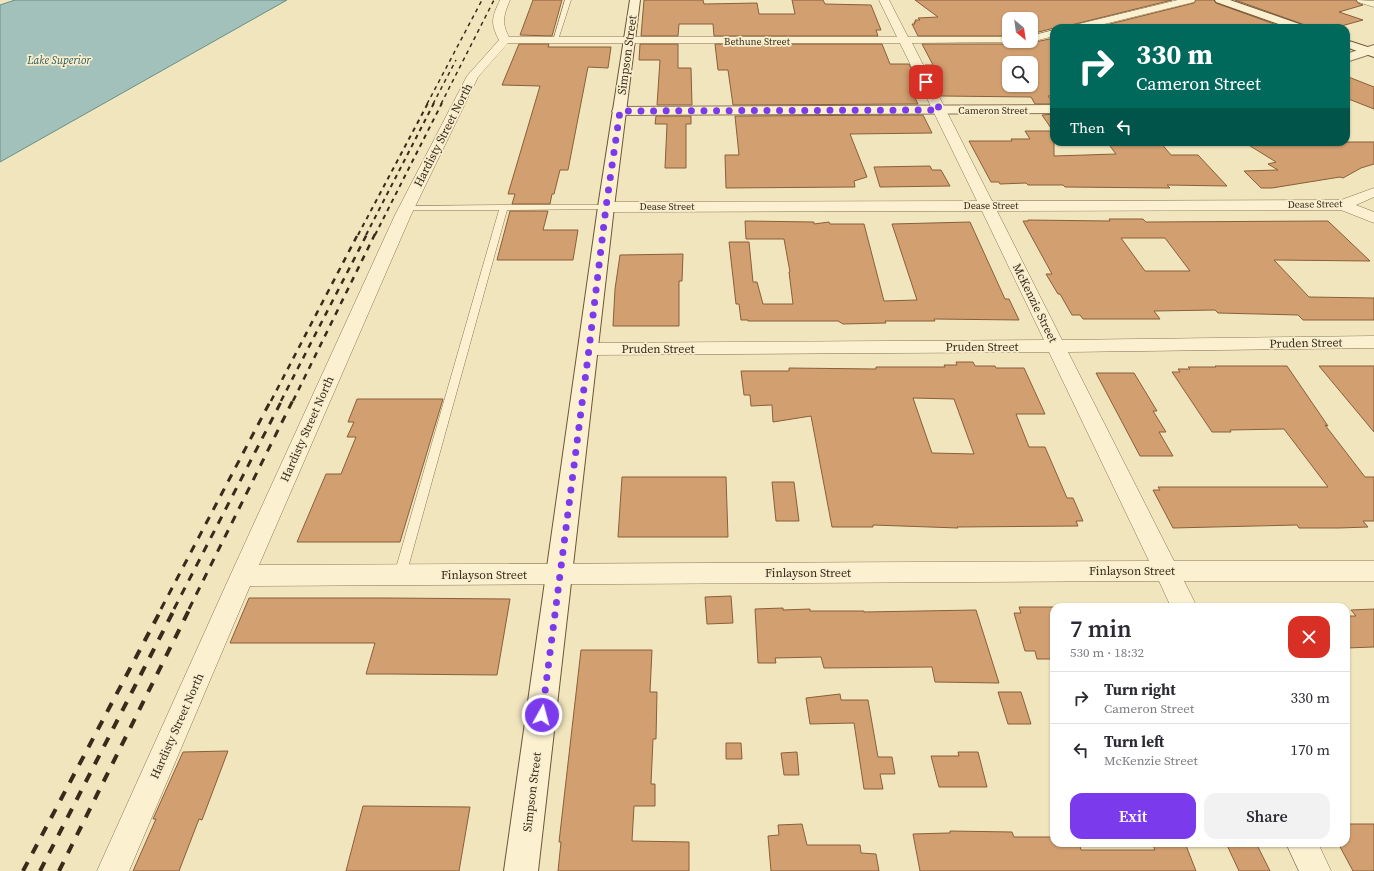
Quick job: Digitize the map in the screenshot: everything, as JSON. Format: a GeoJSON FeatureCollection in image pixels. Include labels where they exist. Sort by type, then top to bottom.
{"type":"FeatureCollection","features":[{"type":"Feature","properties":{"kind":"main road","name":"Simpson Street"},"geometry":{"type":"LineString","coordinates":[[522,871],[606,207],[635,0]]}},
{"type":"Feature","properties":{"kind":"main road"},"geometry":{"type":"LineString","coordinates":[[1220,0],[1290,24]]}},
{"type":"Feature","properties":{"kind":"main road"},"geometry":{"type":"LineString","coordinates":[[1350,44],[1372,51]]}},
{"type":"Feature","properties":{"kind":"main road"},"geometry":{"type":"LineString","coordinates":[[1350,57],[1372,51]]}},
{"type":"Feature","properties":{"kind":"main road","name":"Cameron Street"},"geometry":{"type":"LineString","coordinates":[[620,111],[1050,110]]}},
{"type":"Feature","properties":{"kind":"street"},"geometry":{"type":"LineString","coordinates":[[505,40],[498,29],[496,20],[506,0]]}},
{"type":"Feature","properties":{"kind":"street","name":"McKenzie Street"},"geometry":{"type":"LineString","coordinates":[[884,0],[1057,346],[1182,603]]}},
{"type":"Feature","properties":{"kind":"street"},"geometry":{"type":"LineString","coordinates":[[1091,24],[1190,0]]}},
{"type":"Feature","properties":{"kind":"street"},"geometry":{"type":"LineString","coordinates":[[1362,0],[1374,4]]}},
{"type":"Feature","properties":{"kind":"street"},"geometry":{"type":"LineString","coordinates":[[1038,37],[1050,34]]}},
{"type":"Feature","properties":{"kind":"street","name":"Bethune Street"},"geometry":{"type":"LineString","coordinates":[[505,40],[1002,40]]}},
{"type":"Feature","properties":{"kind":"street","name":"Hardisty Street North"},"geometry":{"type":"LineString","coordinates":[[113,871],[242,576],[406,208],[473,76],[505,40]]}},
{"type":"Feature","properties":{"kind":"street","name":"Dease Street"},"geometry":{"type":"LineString","coordinates":[[606,207],[1343,205],[1374,192]]}},
{"type":"Feature","properties":{"kind":"street"},"geometry":{"type":"LineString","coordinates":[[1343,205],[1374,218]]}},
{"type":"Feature","properties":{"kind":"street","name":"Pruden Street"},"geometry":{"type":"LineString","coordinates":[[589,349],[1374,342]]}},
{"type":"Feature","properties":{"kind":"street","name":"Finlayson Street"},"geometry":{"type":"LineString","coordinates":[[242,576],[1166,570],[1374,571]]}},
{"type":"Feature","properties":{"kind":"street"},"geometry":{"type":"LineString","coordinates":[[1304,847],[1315,871]]}},
{"type":"Feature","properties":{"kind":"lane"},"geometry":{"type":"LineString","coordinates":[[556,40],[568,0]]}},
{"type":"Feature","properties":{"kind":"lane"},"geometry":{"type":"LineString","coordinates":[[400,575],[504,207]]}},
{"type":"Feature","properties":{"kind":"lane"},"geometry":{"type":"LineString","coordinates":[[406,208],[606,207]]}},
{"type":"Feature","properties":{"kind":"water","name":"Lake Superior"},"geometry":{"type":"Polygon","coordinates":[[[15,0],[287,0],[0,162],[0,5],[15,0]]]}},
{"type":"Feature","properties":{"kind":"building"},"geometry":{"type":"Polygon","coordinates":[[[533,0],[562,0],[552,36],[520,35],[533,0]]]}},
{"type":"Feature","properties":{"kind":"building"},"geometry":{"type":"Polygon","coordinates":[[[644,0],[703,0],[704,4],[757,3],[759,14],[795,14],[792,0],[823,0],[825,4],[871,5],[881,30],[876,30],[878,36],[714,36],[713,24],[679,24],[678,36],[641,36],[644,0]]]}},
{"type":"Feature","properties":{"kind":"building"},"geometry":{"type":"Polygon","coordinates":[[[915,0],[1172,0],[1075,24],[1050,24],[1050,29],[1038,32],[1038,12],[1002,12],[1002,36],[918,36],[912,24],[915,24],[915,20],[920,20],[918,18],[938,17],[915,0]]]}},
{"type":"Feature","properties":{"kind":"building"},"geometry":{"type":"Polygon","coordinates":[[[1196,0],[1214,0],[1216,3],[1274,24],[1110,24],[1194,3],[1196,0]]]}},
{"type":"Feature","properties":{"kind":"building"},"geometry":{"type":"Polygon","coordinates":[[[1235,0],[1356,0],[1358,3],[1363,5],[1339,12],[1363,20],[1348,24],[1302,24],[1235,0]]]}},
{"type":"Feature","properties":{"kind":"building"},"geometry":{"type":"Polygon","coordinates":[[[1050,39],[1050,96],[1048,96],[1050,99],[1050,104],[1035,104],[1031,97],[941,96],[925,65],[933,65],[922,44],[1002,44],[1002,48],[1038,48],[1038,41],[1050,39]]]}},
{"type":"Feature","properties":{"kind":"building"},"geometry":{"type":"Polygon","coordinates":[[[519,44],[549,44],[548,47],[611,47],[608,68],[588,67],[568,170],[560,170],[550,204],[512,204],[515,194],[508,194],[540,86],[502,85],[519,44]]]}},
{"type":"Feature","properties":{"kind":"building"},"geometry":{"type":"Polygon","coordinates":[[[640,44],[678,44],[678,68],[691,68],[692,105],[657,105],[660,60],[639,60],[640,44]]]}},
{"type":"Feature","properties":{"kind":"building"},"geometry":{"type":"Polygon","coordinates":[[[715,44],[882,44],[890,64],[909,64],[924,96],[914,96],[918,104],[733,105],[728,70],[718,70],[715,44]]]}},
{"type":"Feature","properties":{"kind":"building"},"geometry":{"type":"Polygon","coordinates":[[[1350,78],[1374,87],[1374,109],[1350,100],[1350,78]]]}},
{"type":"Feature","properties":{"kind":"building"},"geometry":{"type":"Polygon","coordinates":[[[1050,114],[1050,127],[1042,115],[1050,114]]]}},
{"type":"Feature","properties":{"kind":"building"},"geometry":{"type":"Polygon","coordinates":[[[923,115],[932,133],[850,134],[867,177],[854,181],[855,187],[726,188],[725,155],[739,155],[735,116],[923,115]]]}},
{"type":"Feature","properties":{"kind":"building"},"geometry":{"type":"Polygon","coordinates":[[[656,116],[691,116],[691,124],[686,124],[686,168],[665,168],[667,124],[655,124],[656,116]]]}},
{"type":"Feature","properties":{"kind":"building"},"geometry":{"type":"Polygon","coordinates":[[[1025,131],[1050,131],[1050,146],[1054,146],[1054,156],[1116,154],[1110,146],[1163,146],[1171,155],[1198,155],[1227,186],[1167,185],[1170,188],[1065,187],[1063,185],[1028,185],[1026,183],[1000,184],[999,182],[991,182],[969,141],[1012,141],[1011,139],[1030,139],[1025,131]]]}},
{"type":"Feature","properties":{"kind":"building"},"geometry":{"type":"Polygon","coordinates":[[[1350,142],[1374,142],[1374,164],[1361,168],[1343,178],[1340,177],[1272,188],[1261,188],[1244,171],[1278,170],[1268,164],[1276,162],[1250,146],[1350,146],[1350,142]]]}},
{"type":"Feature","properties":{"kind":"building"},"geometry":{"type":"Polygon","coordinates":[[[930,166],[932,170],[941,170],[950,186],[880,187],[874,167],[930,166]]]}},
{"type":"Feature","properties":{"kind":"building"},"geometry":{"type":"Polygon","coordinates":[[[510,211],[548,211],[543,230],[578,230],[573,260],[497,260],[510,211]]]}},
{"type":"Feature","properties":{"kind":"building"},"geometry":{"type":"Polygon","coordinates":[[[1109,219],[1143,219],[1146,222],[1328,221],[1370,261],[1274,260],[1309,297],[1374,298],[1374,320],[1303,320],[1298,315],[1218,313],[1215,310],[1154,311],[1160,319],[1083,319],[1080,315],[1072,315],[1046,274],[1052,274],[1023,221],[1110,221],[1109,219]],[[1121,238],[1145,271],[1190,271],[1165,238],[1121,238]]]}},
{"type":"Feature","properties":{"kind":"building"},"geometry":{"type":"Polygon","coordinates":[[[745,221],[814,222],[814,224],[829,222],[830,224],[864,224],[884,301],[917,300],[892,224],[970,222],[1005,299],[1009,299],[1019,320],[934,319],[935,321],[885,321],[886,323],[843,324],[838,321],[741,320],[739,304],[736,304],[729,242],[749,242],[753,282],[757,282],[763,304],[793,304],[790,272],[784,239],[746,239],[745,221]]]}},
{"type":"Feature","properties":{"kind":"building"},"geometry":{"type":"Polygon","coordinates":[[[683,254],[682,281],[679,281],[679,326],[613,326],[615,289],[620,255],[683,254]]]}},
{"type":"Feature","properties":{"kind":"building"},"geometry":{"type":"Polygon","coordinates":[[[956,362],[973,362],[975,366],[1024,368],[1045,414],[1016,414],[1029,447],[1045,447],[1067,498],[1073,498],[1083,521],[1076,521],[1078,526],[957,527],[958,528],[873,525],[873,527],[832,527],[811,416],[773,422],[772,405],[751,406],[750,395],[744,395],[741,371],[789,371],[789,368],[876,369],[876,367],[945,367],[944,365],[957,365],[956,362]],[[913,398],[932,453],[974,454],[954,399],[913,398]]]}},
{"type":"Feature","properties":{"kind":"building"},"geometry":{"type":"Polygon","coordinates":[[[1215,366],[1287,366],[1328,426],[1325,425],[1365,477],[1374,477],[1374,521],[1363,521],[1368,527],[1299,528],[1297,525],[1173,528],[1153,490],[1160,490],[1158,487],[1328,487],[1284,429],[1230,430],[1231,432],[1212,432],[1172,372],[1180,372],[1178,369],[1190,369],[1188,367],[1216,367],[1215,366]]]}},
{"type":"Feature","properties":{"kind":"building"},"geometry":{"type":"Polygon","coordinates":[[[1319,366],[1374,366],[1374,432],[1319,366]]]}},
{"type":"Feature","properties":{"kind":"building"},"geometry":{"type":"Polygon","coordinates":[[[1096,373],[1134,373],[1157,411],[1153,411],[1166,432],[1159,432],[1173,456],[1140,456],[1096,373]]]}},
{"type":"Feature","properties":{"kind":"building"},"geometry":{"type":"Polygon","coordinates":[[[357,399],[443,399],[400,542],[297,542],[326,474],[341,474],[356,437],[347,437],[354,422],[348,422],[357,399]]]}},
{"type":"Feature","properties":{"kind":"building"},"geometry":{"type":"Polygon","coordinates":[[[622,477],[726,477],[728,537],[618,537],[622,477]]]}},
{"type":"Feature","properties":{"kind":"building"},"geometry":{"type":"Polygon","coordinates":[[[772,482],[794,482],[799,521],[776,521],[772,482]]]}},
{"type":"Feature","properties":{"kind":"building"},"geometry":{"type":"Polygon","coordinates":[[[731,596],[733,623],[707,624],[705,597],[731,596]]]}},
{"type":"Feature","properties":{"kind":"building"},"geometry":{"type":"Polygon","coordinates":[[[249,598],[510,599],[497,675],[366,674],[375,643],[230,643],[249,598]]]}},
{"type":"Feature","properties":{"kind":"building"},"geometry":{"type":"Polygon","coordinates":[[[1019,607],[1050,607],[1050,659],[1037,659],[1035,651],[1025,651],[1014,613],[1021,613],[1019,607]]]}},
{"type":"Feature","properties":{"kind":"building"},"geometry":{"type":"Polygon","coordinates":[[[783,608],[783,610],[810,609],[810,611],[864,612],[976,610],[999,683],[935,682],[932,667],[824,668],[821,657],[775,658],[776,663],[758,663],[755,609],[783,608]]]}},
{"type":"Feature","properties":{"kind":"building"},"geometry":{"type":"Polygon","coordinates":[[[1374,609],[1374,647],[1350,648],[1350,616],[1356,616],[1351,610],[1374,609]]]}},
{"type":"Feature","properties":{"kind":"building"},"geometry":{"type":"Polygon","coordinates":[[[581,650],[652,650],[650,692],[657,692],[656,739],[653,739],[651,784],[655,784],[655,806],[634,806],[632,841],[689,842],[689,871],[558,871],[561,842],[559,842],[581,650]]]}},
{"type":"Feature","properties":{"kind":"building"},"geometry":{"type":"Polygon","coordinates":[[[998,692],[1021,692],[1031,724],[1008,724],[998,692]]]}},
{"type":"Feature","properties":{"kind":"building"},"geometry":{"type":"Polygon","coordinates":[[[840,694],[841,700],[868,700],[878,757],[892,757],[895,774],[880,774],[883,789],[864,789],[854,723],[810,724],[806,698],[840,694]]]}},
{"type":"Feature","properties":{"kind":"building"},"geometry":{"type":"Polygon","coordinates":[[[726,743],[741,743],[742,759],[726,759],[726,743]]]}},
{"type":"Feature","properties":{"kind":"building"},"geometry":{"type":"Polygon","coordinates":[[[228,751],[202,820],[199,819],[179,871],[133,871],[156,819],[153,819],[183,752],[228,751]]]}},
{"type":"Feature","properties":{"kind":"building"},"geometry":{"type":"Polygon","coordinates":[[[797,752],[799,775],[784,775],[781,753],[797,752]]]}},
{"type":"Feature","properties":{"kind":"building"},"geometry":{"type":"Polygon","coordinates":[[[958,752],[978,752],[987,787],[939,787],[931,756],[959,756],[958,752]]]}},
{"type":"Feature","properties":{"kind":"building"},"geometry":{"type":"Polygon","coordinates":[[[363,806],[470,807],[459,871],[346,871],[363,806]]]}},
{"type":"Feature","properties":{"kind":"building"},"geometry":{"type":"Polygon","coordinates":[[[802,824],[807,845],[860,845],[861,853],[876,854],[879,871],[771,871],[768,836],[779,835],[778,825],[802,824]]]}},
{"type":"Feature","properties":{"kind":"building"},"geometry":{"type":"Polygon","coordinates":[[[1350,824],[1374,824],[1374,871],[1353,871],[1340,847],[1350,847],[1350,824]]]}},
{"type":"Feature","properties":{"kind":"building"},"geometry":{"type":"Polygon","coordinates":[[[950,831],[1012,832],[1014,837],[1050,837],[1050,847],[1080,847],[1081,850],[1155,850],[1154,847],[1187,847],[1196,871],[920,871],[913,834],[950,833],[950,831]]]}},
{"type":"Feature","properties":{"kind":"building"},"geometry":{"type":"Polygon","coordinates":[[[1228,847],[1258,847],[1270,871],[1239,871],[1228,847]]]}},
{"type":"Feature","properties":{"kind":"railway"},"geometry":{"type":"LineString","coordinates":[[427,104],[482,0]]}},
{"type":"Feature","properties":{"kind":"railway"},"geometry":{"type":"LineString","coordinates":[[441,104],[494,0]]}},
{"type":"Feature","properties":{"kind":"railway"},"geometry":{"type":"LineString","coordinates":[[433,104],[456,60]]}},
{"type":"Feature","properties":{"kind":"railway"},"geometry":{"type":"LineString","coordinates":[[358,235],[428,103]]}},
{"type":"Feature","properties":{"kind":"railway"},"geometry":{"type":"LineString","coordinates":[[366,235],[434,103]]}},
{"type":"Feature","properties":{"kind":"railway"},"geometry":{"type":"LineString","coordinates":[[375,235],[442,103]]}},
{"type":"Feature","properties":{"kind":"railway"},"geometry":{"type":"LineString","coordinates":[[271,401],[358,234]]}},
{"type":"Feature","properties":{"kind":"railway"},"geometry":{"type":"LineString","coordinates":[[281,401],[367,234]]}},
{"type":"Feature","properties":{"kind":"railway"},"geometry":{"type":"LineString","coordinates":[[293,401],[375,234]]}},
{"type":"Feature","properties":{"kind":"railway"},"geometry":{"type":"LineString","coordinates":[[161,609],[271,400]]}},
{"type":"Feature","properties":{"kind":"railway"},"geometry":{"type":"LineString","coordinates":[[174,609],[282,400]]}},
{"type":"Feature","properties":{"kind":"railway"},"geometry":{"type":"LineString","coordinates":[[189,609],[293,400]]}},
{"type":"Feature","properties":{"kind":"railway"},"geometry":{"type":"LineString","coordinates":[[23,871],[162,608]]}},
{"type":"Feature","properties":{"kind":"railway"},"geometry":{"type":"LineString","coordinates":[[40,871],[175,608]]}},
{"type":"Feature","properties":{"kind":"railway"},"geometry":{"type":"LineString","coordinates":[[59,871],[190,608]]}},
{"type":"Feature","properties":{"kind":"route"},"geometry":{"type":"LineString","coordinates":[[542,715],[606,207],[620,111],[940,110],[926,82]]}}]}
